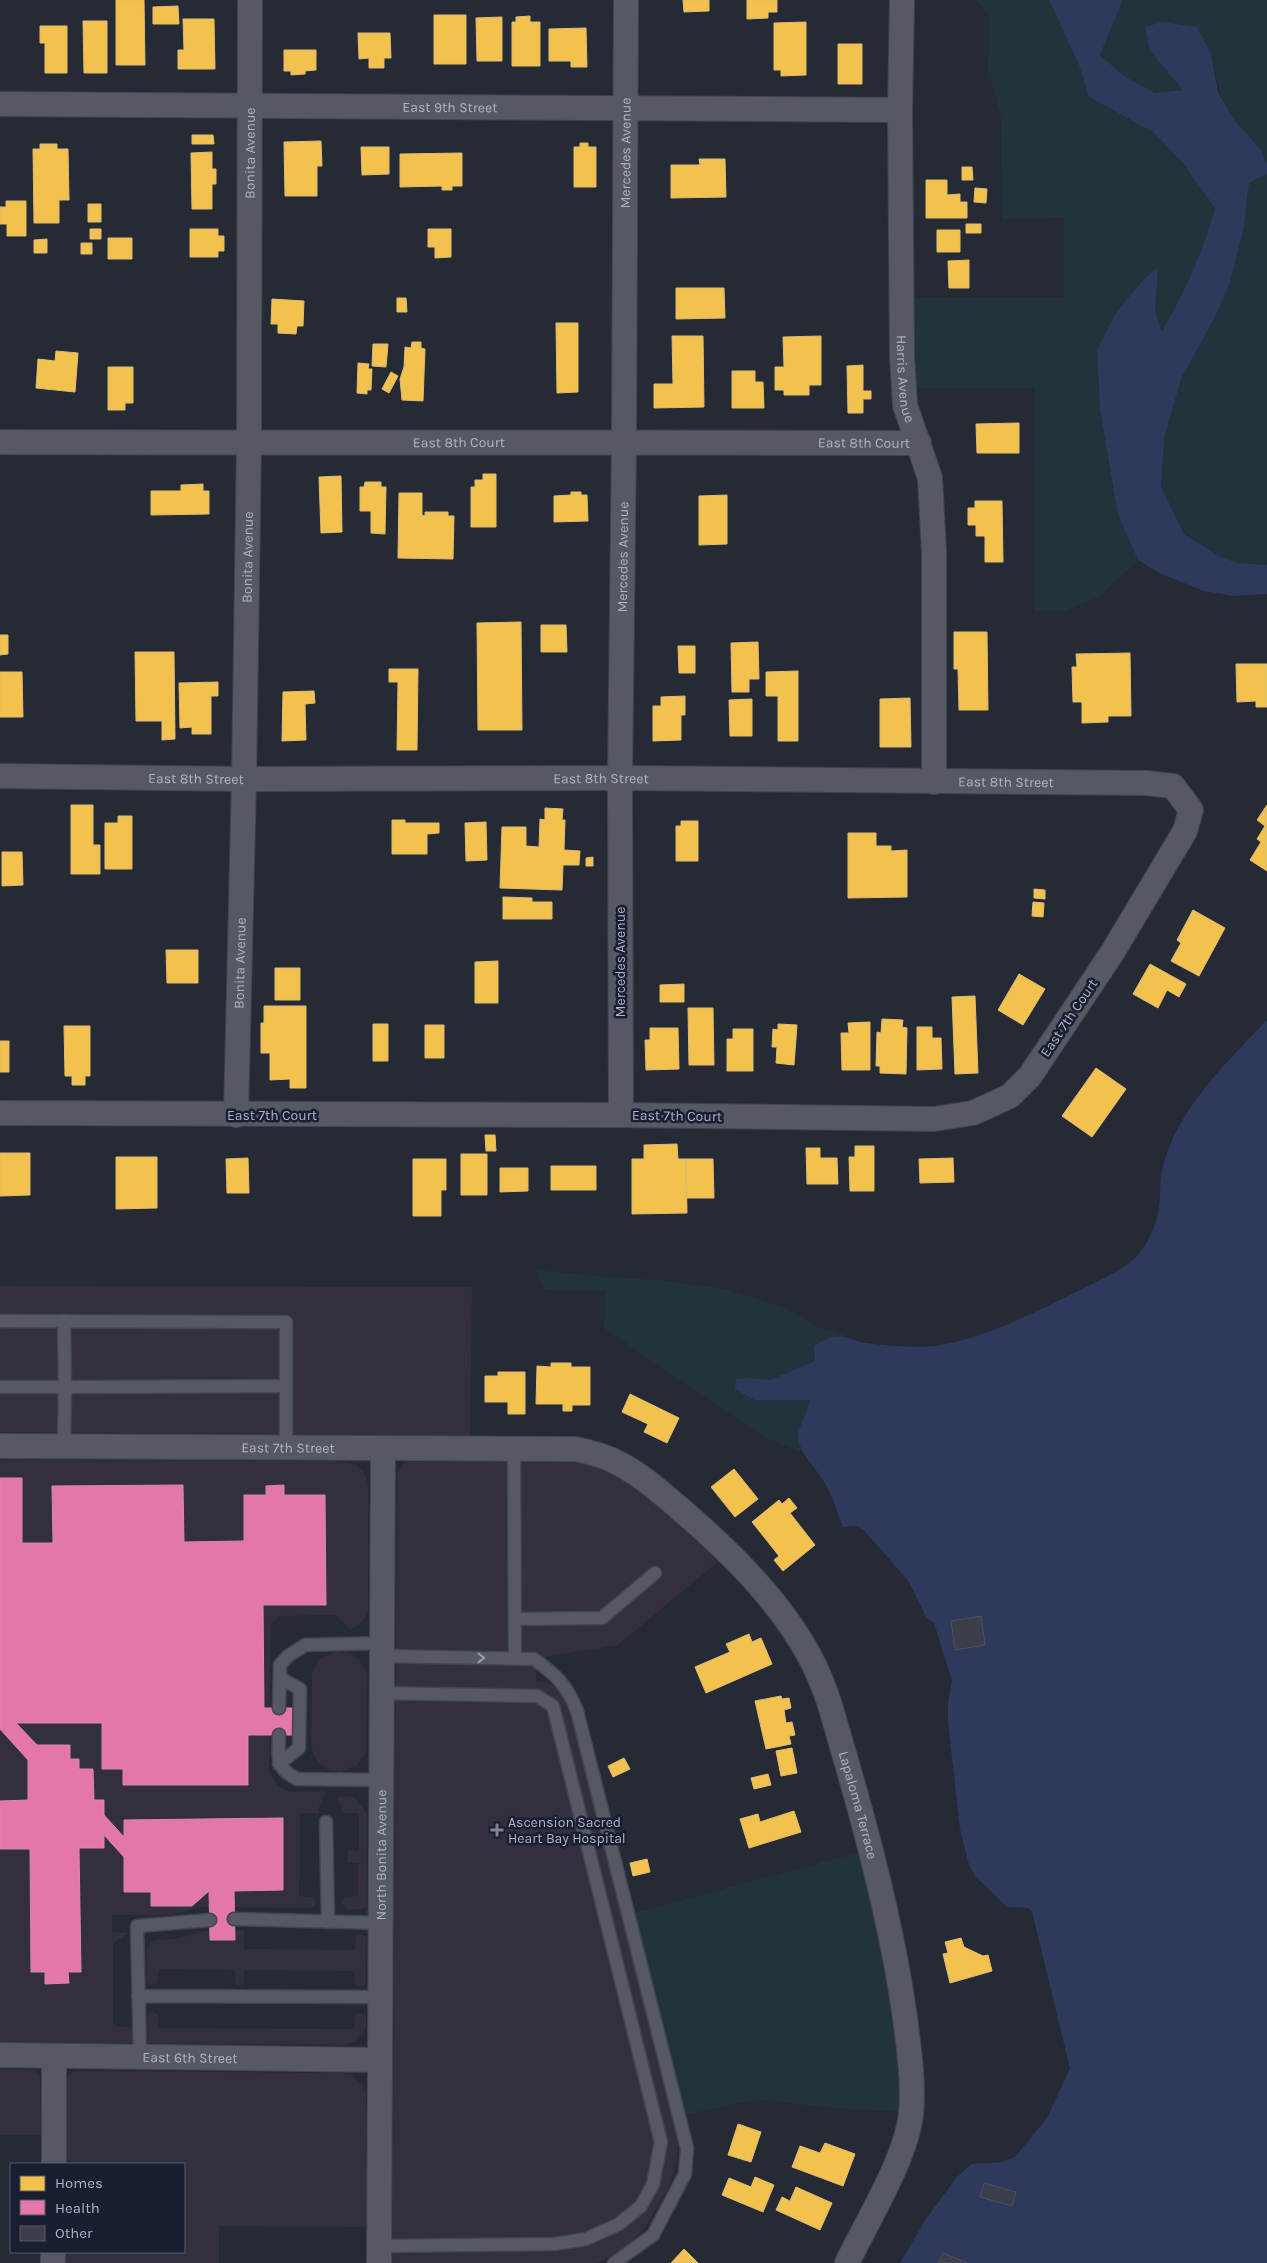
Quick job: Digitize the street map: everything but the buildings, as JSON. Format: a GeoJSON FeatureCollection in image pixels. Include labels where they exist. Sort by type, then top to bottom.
{"type":"FeatureCollection","features":[{"type":"Feature","properties":{"kind":"street","name":"Bonita Avenue"},"geometry":{"type":"LineString","coordinates":[[236,1115],[249,443],[250,0]]}},
{"type":"Feature","properties":{"kind":"street","name":"Mercedes Avenue"},"geometry":{"type":"LineString","coordinates":[[621,1115],[620,778],[626,0]]}},
{"type":"Feature","properties":{"kind":"street","name":"Harris Avenue"},"geometry":{"type":"LineString","coordinates":[[902,0],[900,110],[902,357],[905,405],[930,478],[934,552],[934,782]]}},
{"type":"Feature","properties":{"kind":"street","name":"East 9th Street"},"geometry":{"type":"LineString","coordinates":[[0,104],[900,110]]}},
{"type":"Feature","properties":{"kind":"street","name":"East 8th Court"},"geometry":{"type":"LineString","coordinates":[[0,442],[249,443],[624,440],[919,443]]}},
{"type":"Feature","properties":{"kind":"street","name":"East 8th Street"},"geometry":{"type":"LineString","coordinates":[[0,776],[244,779],[620,778],[1146,783],[1173,786],[1191,810]]}},
{"type":"Feature","properties":{"kind":"street","name":"East 7th Court"},"geometry":{"type":"LineString","coordinates":[[0,1113],[621,1115],[934,1119],[973,1113],[1010,1096],[1030,1076],[1112,953],[1185,832],[1191,810]]}},
{"type":"Feature","properties":{"kind":"street","name":"East 7th Street"},"geometry":{"type":"LineString","coordinates":[[0,1446],[514,1448],[575,1450]]}},
{"type":"Feature","properties":{"kind":"street","name":"North Bonita Avenue"},"geometry":{"type":"LineString","coordinates":[[379,2255],[383,1448]]}},
{"type":"Feature","properties":{"kind":"street","name":"Lapaloma Terrace"},"geometry":{"type":"LineString","coordinates":[[575,1450],[598,1454],[628,1468],[657,1489],[715,1540],[749,1574],[795,1633],[810,1658],[826,1696],[857,1800],[894,1951],[907,2035],[912,2104],[909,2126],[901,2150],[847,2263]]}},
{"type":"Feature","properties":{"kind":"street","name":"East 6th Street"},"geometry":{"type":"LineString","coordinates":[[0,2055],[380,2060]]}},
{"type":"Feature","properties":{"kind":"street"},"geometry":{"type":"LineString","coordinates":[[54,2056],[54,2163]]}},
{"type":"Feature","properties":{"kind":"lane"},"geometry":{"type":"LineString","coordinates":[[0,1321],[286,1322],[286,1447]]}},
{"type":"Feature","properties":{"kind":"lane"},"geometry":{"type":"LineString","coordinates":[[64,1321],[64,1446]]}},
{"type":"Feature","properties":{"kind":"lane"},"geometry":{"type":"LineString","coordinates":[[0,1387],[286,1386]]}},
{"type":"Feature","properties":{"kind":"lane"},"geometry":{"type":"LineString","coordinates":[[514,1448],[515,1658]]}},
{"type":"Feature","properties":{"kind":"lane"},"geometry":{"type":"LineString","coordinates":[[515,1619],[602,1618],[655,1573]]}},
{"type":"Feature","properties":{"kind":"lane"},"geometry":{"type":"LineString","coordinates":[[279,1708],[280,1665],[288,1656],[305,1645],[382,1650],[446,1657],[534,1659],[554,1673],[570,1692],[577,1711],[687,2148],[685,2174],[653,2235],[614,2263]]}},
{"type":"Feature","properties":{"kind":"lane"},"geometry":{"type":"LineString","coordinates":[[279,1764],[299,1748],[300,1738],[300,1690],[280,1678]]}},
{"type":"Feature","properties":{"kind":"lane"},"geometry":{"type":"LineString","coordinates":[[379,2255],[555,2244],[586,2239],[619,2224],[641,2206],[652,2184],[662,2142],[553,1706],[537,1696],[382,1692]]}},
{"type":"Feature","properties":{"kind":"lane"},"geometry":{"type":"LineString","coordinates":[[279,1735],[279,1764],[287,1774],[297,1779],[381,1780]]}},
{"type":"Feature","properties":{"kind":"lane"},"geometry":{"type":"LineString","coordinates":[[326,1822],[328,1922]]}},
{"type":"Feature","properties":{"kind":"lane"},"geometry":{"type":"LineString","coordinates":[[234,1919],[381,1923]]}},
{"type":"Feature","properties":{"kind":"lane"},"geometry":{"type":"LineString","coordinates":[[140,2057],[137,1926],[210,1920]]}},
{"type":"Feature","properties":{"kind":"lane"},"geometry":{"type":"LineString","coordinates":[[138,1996],[380,1997]]}},
{"type":"Feature","properties":{"kind":"shaded area"},"geometry":{"type":"Polygon","coordinates":[[[975,0],[1049,0],[1079,65],[1089,97],[1153,132],[1183,163],[1215,208],[1193,271],[1162,331],[1155,312],[1158,268],[1097,350],[1100,410],[1118,515],[1138,560],[1099,597],[1064,611],[1034,611],[1035,388],[914,388],[912,298],[1064,298],[1064,218],[1002,219],[1001,116],[988,69],[989,14],[975,0]]]}},
{"type":"Feature","properties":{"kind":"shaded area"},"geometry":{"type":"Polygon","coordinates":[[[1123,0],[1267,0],[1267,164],[1261,151],[1234,120],[1225,104],[1211,54],[1150,51],[1183,90],[1155,93],[1124,76],[1100,55],[1123,0]]]}},
{"type":"Feature","properties":{"kind":"shaded area"},"geometry":{"type":"Polygon","coordinates":[[[1267,174],[1267,565],[1238,563],[1221,557],[1184,533],[1161,486],[1164,439],[1181,379],[1215,317],[1244,227],[1249,183],[1267,174]]]}},
{"type":"Feature","properties":{"kind":"shaded area"},"geometry":{"type":"Polygon","coordinates":[[[537,1270],[657,1280],[725,1289],[786,1308],[815,1326],[847,1336],[828,1337],[815,1361],[770,1380],[750,1378],[755,1400],[810,1400],[800,1430],[802,1452],[764,1437],[604,1328],[605,1291],[544,1290],[537,1270]]]}},
{"type":"Feature","properties":{"kind":"shaded area"},"geometry":{"type":"Polygon","coordinates":[[[0,1286],[472,1287],[470,1438],[420,1437],[413,1435],[0,1432],[0,1286]]]}},
{"type":"Feature","properties":{"kind":"shaded area","name":"Ascension Sacred Heart Bay Hospital"},"geometry":{"type":"Polygon","coordinates":[[[548,1458],[592,1462],[635,1485],[720,1560],[618,1645],[545,1657],[536,1673],[536,1681],[556,1687],[567,1702],[676,2128],[678,2140],[677,2159],[669,2187],[645,2228],[629,2244],[602,2261],[596,2263],[392,2263],[397,1473],[403,1464],[410,1462],[545,1460],[548,1458]]]}},
{"type":"Feature","properties":{"kind":"shaded area"},"geometry":{"type":"Polygon","coordinates":[[[0,1460],[335,1461],[355,1464],[364,1472],[368,1484],[368,1612],[365,1618],[359,1625],[350,1629],[335,1615],[280,1616],[271,1624],[269,1771],[277,1785],[289,1792],[326,1791],[319,1807],[319,1813],[300,1813],[299,1896],[313,1897],[315,1906],[310,1908],[202,1907],[169,1915],[112,1915],[112,1932],[129,1933],[113,1943],[113,2023],[116,2026],[133,2028],[134,2039],[132,2043],[148,2043],[147,2017],[151,2011],[158,2014],[159,2028],[354,2029],[355,2015],[360,2013],[366,2015],[366,1985],[361,1987],[355,1984],[354,1971],[246,1970],[244,1972],[243,1984],[240,1986],[236,1984],[234,1970],[159,1969],[157,1983],[150,1985],[147,1981],[147,1951],[149,1944],[155,1940],[174,1939],[204,1931],[244,1931],[244,1949],[355,1950],[356,1935],[366,1936],[366,1907],[362,1909],[346,1909],[342,1903],[345,1897],[358,1896],[358,1863],[347,1863],[348,1850],[359,1851],[359,1813],[342,1813],[342,1807],[337,1800],[340,1796],[354,1797],[367,1813],[366,2025],[364,2032],[358,2040],[345,2045],[0,2042],[0,1460]]]}},
{"type":"Feature","properties":{"kind":"shaded area"},"geometry":{"type":"Polygon","coordinates":[[[337,1651],[350,1653],[359,1659],[367,1674],[366,1753],[356,1766],[340,1772],[327,1769],[320,1764],[314,1756],[311,1745],[312,1673],[320,1659],[337,1651]]]}},
{"type":"Feature","properties":{"kind":"shaded area"},"geometry":{"type":"Polygon","coordinates":[[[860,1852],[878,1919],[893,1999],[903,2112],[821,2107],[758,2099],[684,2115],[632,1914],[860,1852]]]}},
{"type":"Feature","properties":{"kind":"shaded area"},"geometry":{"type":"Polygon","coordinates":[[[0,2069],[33,2070],[40,2076],[41,2135],[0,2135],[0,2069]]]}},
{"type":"Feature","properties":{"kind":"shaded area"},"geometry":{"type":"Polygon","coordinates":[[[76,2071],[342,2073],[352,2075],[363,2085],[366,2095],[368,2227],[219,2226],[219,2263],[65,2263],[65,2253],[185,2253],[185,2163],[66,2163],[66,2079],[70,2073],[76,2071]]]}},
{"type":"Feature","properties":{"kind":"water"},"geometry":{"type":"Polygon","coordinates":[[[1049,0],[1123,0],[1100,55],[1124,76],[1155,93],[1183,90],[1150,51],[1145,27],[1162,22],[1197,27],[1211,54],[1218,92],[1235,121],[1262,151],[1267,164],[1267,174],[1249,183],[1244,227],[1229,285],[1215,317],[1181,379],[1164,439],[1161,486],[1184,534],[1221,557],[1238,563],[1267,565],[1267,594],[1234,596],[1204,591],[1159,573],[1138,560],[1118,515],[1100,410],[1097,350],[1117,311],[1146,277],[1158,267],[1155,312],[1162,331],[1193,271],[1215,208],[1183,163],[1153,132],[1089,97],[1079,65],[1049,0]]]}},
{"type":"Feature","properties":{"kind":"water"},"geometry":{"type":"Polygon","coordinates":[[[1267,1020],[1267,2263],[900,2263],[926,2219],[956,2178],[971,2164],[1002,2162],[1015,2157],[1047,2118],[1070,2068],[1032,1912],[1029,1908],[1007,1907],[975,1876],[969,1865],[960,1829],[948,1722],[948,1703],[952,1681],[934,1623],[926,1617],[909,1582],[863,1529],[855,1526],[843,1527],[827,1487],[799,1444],[798,1433],[810,1400],[755,1400],[735,1389],[736,1379],[770,1380],[815,1361],[814,1346],[832,1337],[838,1336],[864,1343],[881,1345],[921,1347],[953,1343],[971,1338],[1022,1318],[1122,1268],[1135,1259],[1153,1231],[1158,1215],[1162,1170],[1169,1148],[1179,1127],[1204,1089],[1267,1020]]]}},
{"type":"Feature","properties":{"kind":"place","name":"Ascension Sacred Heart Bay Hospital"},"geometry":{"type":"Point","coordinates":[497,1830]}}]}
